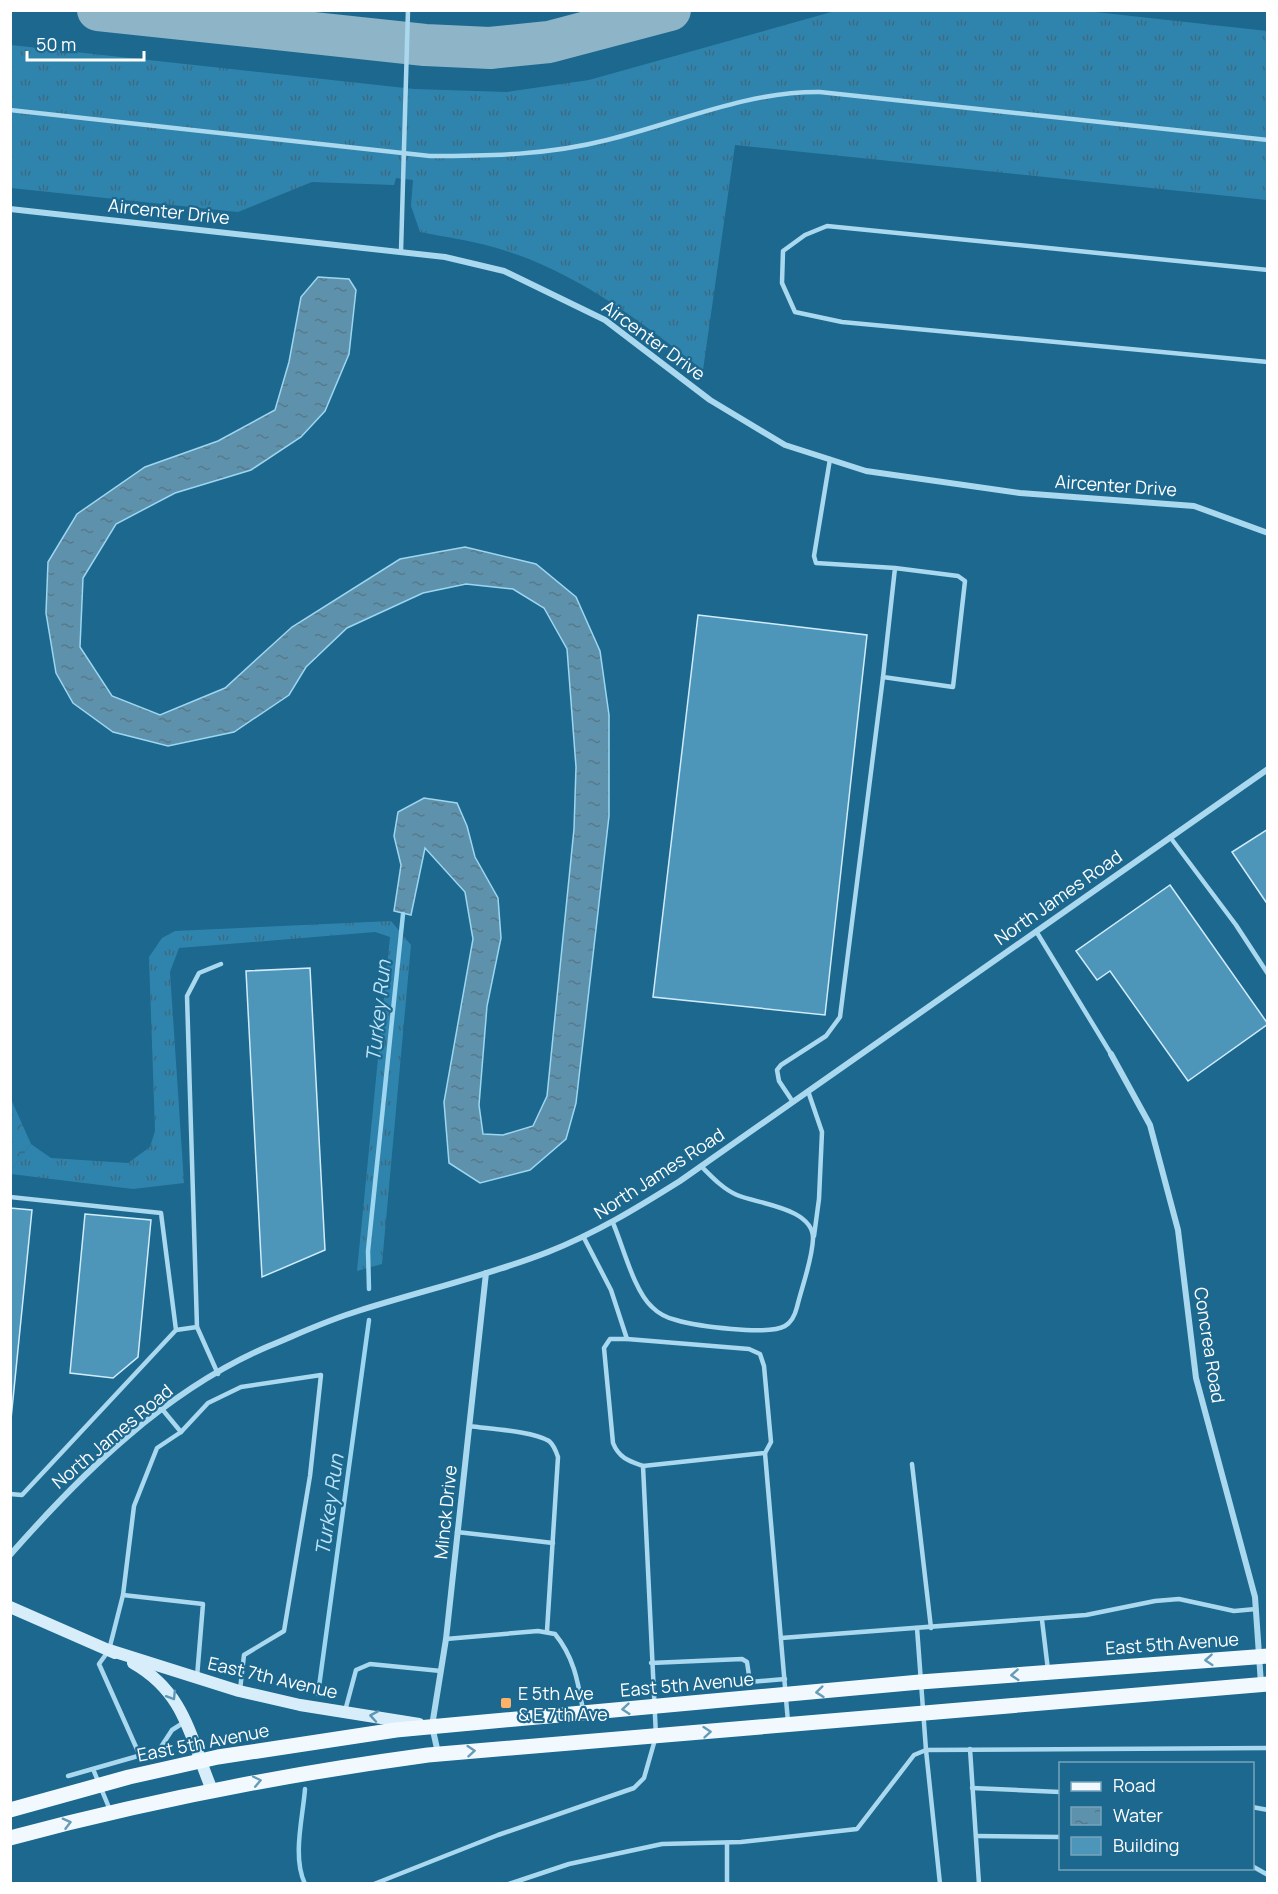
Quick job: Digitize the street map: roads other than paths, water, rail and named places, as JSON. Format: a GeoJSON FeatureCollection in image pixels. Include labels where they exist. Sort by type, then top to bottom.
{"type":"FeatureCollection","features":[{"type":"Feature","properties":{"kind":"main road","name":"East 5th Avenue"},"geometry":{"type":"LineString","coordinates":[[10,1810],[200,1761],[343,1737],[432,1726],[653,1706],[785,1687],[920,1682],[1263,1656]]}},
{"type":"Feature","properties":{"kind":"main road"},"geometry":{"type":"LineString","coordinates":[[10,1838],[111,1813],[307,1771],[438,1754],[1264,1685]]}},
{"type":"Feature","properties":{"kind":"street","name":"Aircenter Drive"},"geometry":{"type":"LineString","coordinates":[[10,209],[401,251],[445,257],[504,271],[556,294],[605,320],[710,400],[785,446],[866,471],[1020,493],[1194,506],[1268,533]]}},
{"type":"Feature","properties":{"kind":"street","name":"North James Road"},"geometry":{"type":"LineString","coordinates":[[10,1555],[51,1508],[92,1467],[162,1409],[218,1374],[267,1347],[355,1312],[548,1252],[613,1223],[701,1166],[1268,769]]}},
{"type":"Feature","properties":{"kind":"street","name":"Concrea Road"},"geometry":{"type":"LineString","coordinates":[[1112,1054],[1150,1125],[1175,1220],[1196,1378],[1255,1597],[1263,1656],[1264,1685]]}},
{"type":"Feature","properties":{"kind":"street","name":"Minck Drive"},"geometry":{"type":"LineString","coordinates":[[438,1754],[432,1726],[446,1639],[486,1273]]}},
{"type":"Feature","properties":{"kind":"street","name":"East 7th Avenue"},"geometry":{"type":"LineString","coordinates":[[10,1607],[109,1650],[239,1691],[300,1705],[432,1726]]}},
{"type":"Feature","properties":{"kind":"street","name":"East 7th Avenue"},"geometry":{"type":"LineString","coordinates":[[109,1650],[162,1683],[186,1721],[212,1791]]}},
{"type":"Feature","properties":{"kind":"lane"},"geometry":{"type":"LineString","coordinates":[[401,251],[408,10]]}},
{"type":"Feature","properties":{"kind":"lane"},"geometry":{"type":"LineString","coordinates":[[10,110],[404,153],[481,156],[542,153],[607,140],[765,96],[795,92],[859,96],[1268,140]]}},
{"type":"Feature","properties":{"kind":"lane"},"geometry":{"type":"LineString","coordinates":[[1268,270],[827,226],[805,234],[783,251],[782,283],[795,312],[842,322],[1268,362]]}},
{"type":"Feature","properties":{"kind":"lane"},"geometry":{"type":"LineString","coordinates":[[830,459],[814,556],[816,563],[895,568],[958,576],[964,581],[953,687],[883,676]]}},
{"type":"Feature","properties":{"kind":"lane"},"geometry":{"type":"LineString","coordinates":[[793,1102],[779,1081],[777,1070],[781,1065],[826,1036],[840,1017],[895,568]]}},
{"type":"Feature","properties":{"kind":"lane"},"geometry":{"type":"LineString","coordinates":[[1170,837],[1236,925],[1268,974]]}},
{"type":"Feature","properties":{"kind":"lane"},"geometry":{"type":"LineString","coordinates":[[1036,931],[1112,1054]]}},
{"type":"Feature","properties":{"kind":"lane"},"geometry":{"type":"LineString","coordinates":[[218,1374],[197,1327],[187,996],[199,973],[221,964]]}},
{"type":"Feature","properties":{"kind":"lane"},"geometry":{"type":"LineString","coordinates":[[613,1223],[642,1293],[650,1306],[675,1320],[759,1331],[786,1326],[794,1318],[813,1237],[819,1199],[822,1132],[808,1091]]}},
{"type":"Feature","properties":{"kind":"lane"},"geometry":{"type":"LineString","coordinates":[[701,1166],[722,1186],[737,1195],[796,1214],[808,1226],[813,1237]]}},
{"type":"Feature","properties":{"kind":"lane"},"geometry":{"type":"LineString","coordinates":[[10,1197],[161,1213],[177,1330]]}},
{"type":"Feature","properties":{"kind":"lane"},"geometry":{"type":"LineString","coordinates":[[583,1236],[611,1290],[627,1339]]}},
{"type":"Feature","properties":{"kind":"lane"},"geometry":{"type":"LineString","coordinates":[[10,1494],[22,1495],[177,1330],[197,1327]]}},
{"type":"Feature","properties":{"kind":"lane"},"geometry":{"type":"LineString","coordinates":[[765,1453],[643,1466],[625,1459],[616,1452],[613,1443],[604,1347],[610,1339],[627,1339],[749,1349],[760,1354],[764,1366],[771,1442],[765,1453],[788,1725]]}},
{"type":"Feature","properties":{"kind":"lane"},"geometry":{"type":"LineString","coordinates":[[140,1756],[99,1664],[109,1650],[123,1595],[135,1506],[158,1448],[182,1432],[208,1403],[241,1388],[321,1375],[310,1476],[284,1631],[244,1655],[239,1691]]}},
{"type":"Feature","properties":{"kind":"lane"},"geometry":{"type":"LineString","coordinates":[[162,1409],[182,1432]]}},
{"type":"Feature","properties":{"kind":"lane"},"geometry":{"type":"LineString","coordinates":[[469,1426],[539,1437],[550,1442],[556,1449],[558,1457],[547,1631]]}},
{"type":"Feature","properties":{"kind":"lane"},"geometry":{"type":"LineString","coordinates":[[912,1464],[931,1628]]}},
{"type":"Feature","properties":{"kind":"lane"},"geometry":{"type":"LineString","coordinates":[[374,1884],[372,1882],[489,1838],[634,1788],[644,1778],[656,1736],[643,1466]]}},
{"type":"Feature","properties":{"kind":"lane"},"geometry":{"type":"LineString","coordinates":[[457,1532],[553,1543]]}},
{"type":"Feature","properties":{"kind":"lane"},"geometry":{"type":"LineString","coordinates":[[123,1595],[203,1604],[197,1678]]}},
{"type":"Feature","properties":{"kind":"lane"},"geometry":{"type":"LineString","coordinates":[[781,1638],[1042,1620],[1179,1599],[1234,1611],[1256,1609]]}},
{"type":"Feature","properties":{"kind":"lane"},"geometry":{"type":"LineString","coordinates":[[1042,1620],[1048,1672]]}},
{"type":"Feature","properties":{"kind":"lane"},"geometry":{"type":"LineString","coordinates":[[917,1628],[926,1750],[940,1884]]}},
{"type":"Feature","properties":{"kind":"lane"},"geometry":{"type":"LineString","coordinates":[[446,1639],[547,1631],[555,1634],[565,1646],[577,1674],[583,1713]]}},
{"type":"Feature","properties":{"kind":"lane"},"geometry":{"type":"LineString","coordinates":[[651,1663],[742,1659],[747,1662],[750,1682],[785,1687]]}},
{"type":"Feature","properties":{"kind":"lane"},"geometry":{"type":"LineString","coordinates":[[345,1711],[356,1670],[370,1664],[441,1671]]}},
{"type":"Feature","properties":{"kind":"lane"},"geometry":{"type":"LineString","coordinates":[[68,1776],[159,1750],[172,1730],[186,1721]]}},
{"type":"Feature","properties":{"kind":"lane"},"geometry":{"type":"LineString","coordinates":[[509,1884],[569,1864],[662,1844],[727,1843],[857,1828],[914,1755],[926,1750],[1268,1748]]}},
{"type":"Feature","properties":{"kind":"lane"},"geometry":{"type":"LineString","coordinates":[[970,1749],[979,1884]]}},
{"type":"Feature","properties":{"kind":"lane"},"geometry":{"type":"LineString","coordinates":[[93,1769],[111,1813]]}},
{"type":"Feature","properties":{"kind":"lane"},"geometry":{"type":"LineString","coordinates":[[972,1788],[1059,1792]]}},
{"type":"Feature","properties":{"kind":"lane"},"geometry":{"type":"LineString","coordinates":[[976,1836],[1059,1837]]}},
{"type":"Feature","properties":{"kind":"lane"},"geometry":{"type":"LineString","coordinates":[[727,1843],[727,1884]]}},
{"type":"Feature","properties":{"kind":"lane"},"geometry":{"type":"LineString","coordinates":[[1254,1867],[1268,1875]]}},
{"type":"Feature","properties":{"kind":"water"},"geometry":{"type":"Polygon","coordinates":[[[318,277],[349,279],[356,290],[349,354],[325,411],[301,437],[251,470],[175,493],[116,524],[83,578],[80,647],[112,696],[160,715],[225,688],[292,627],[400,559],[465,547],[536,564],[576,597],[600,651],[609,715],[609,816],[576,1103],[566,1139],[530,1170],[480,1183],[449,1163],[444,1102],[473,939],[465,892],[425,848],[411,915],[394,911],[401,865],[394,836],[398,812],[424,798],[457,803],[467,826],[475,857],[498,898],[501,938],[487,1006],[479,1105],[483,1134],[503,1135],[533,1126],[547,1096],[574,829],[576,767],[567,649],[544,608],[513,589],[466,584],[423,593],[347,628],[306,667],[289,695],[234,732],[168,746],[113,732],[73,703],[56,673],[46,613],[48,562],[77,514],[145,467],[218,441],[275,410],[289,362],[301,297],[318,277]]]}},
{"type":"Feature","properties":{"kind":"waterway","name":"Turkey Run"},"geometry":{"type":"LineString","coordinates":[[369,1289],[368,1251],[403,914]]}},
{"type":"Feature","properties":{"kind":"waterway","name":"Turkey Run"},"geometry":{"type":"LineString","coordinates":[[318,1694],[369,1320]]}},
{"type":"Feature","properties":{"kind":"waterway","name":"Turkey Run"},"geometry":{"type":"LineString","coordinates":[[305,1789],[299,1837],[299,1862],[305,1884]]}},
{"type":"Feature","properties":{"kind":"place","name":"E 5th Ave & E 7th Ave"},"geometry":{"type":"Point","coordinates":[506,1703]}}]}
